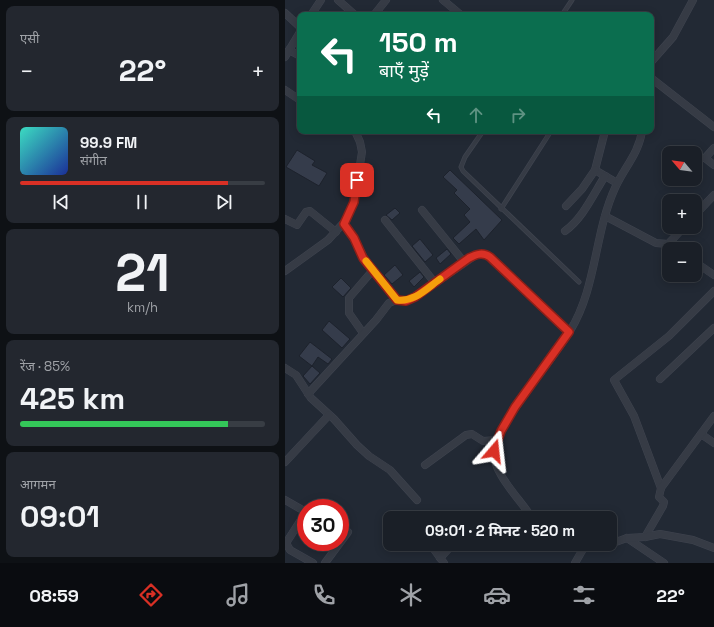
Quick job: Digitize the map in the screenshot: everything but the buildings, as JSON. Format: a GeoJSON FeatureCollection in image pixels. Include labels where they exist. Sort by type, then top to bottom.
{"type":"FeatureCollection","features":[{"type":"Feature","properties":{"kind":"street"},"geometry":{"type":"LineString","coordinates":[[313,12],[321,0]]}},
{"type":"Feature","properties":{"kind":"street"},"geometry":{"type":"LineString","coordinates":[[338,0],[352,12]]}},
{"type":"Feature","properties":{"kind":"street"},"geometry":{"type":"LineString","coordinates":[[376,12],[386,0]]}},
{"type":"Feature","properties":{"kind":"street"},"geometry":{"type":"LineString","coordinates":[[443,0],[457,12]]}},
{"type":"Feature","properties":{"kind":"street"},"geometry":{"type":"LineString","coordinates":[[654,59],[673,37],[693,0]]}},
{"type":"Feature","properties":{"kind":"street"},"geometry":{"type":"LineString","coordinates":[[285,14],[297,24]]}},
{"type":"Feature","properties":{"kind":"street"},"geometry":{"type":"LineString","coordinates":[[285,57],[297,38]]}},
{"type":"Feature","properties":{"kind":"street"},"geometry":{"type":"LineString","coordinates":[[289,50],[297,54]]}},
{"type":"Feature","properties":{"kind":"street"},"geometry":{"type":"LineString","coordinates":[[654,80],[714,126]]}},
{"type":"Feature","properties":{"kind":"street"},"geometry":{"type":"LineString","coordinates":[[285,90],[297,98]]}},
{"type":"Feature","properties":{"kind":"street"},"geometry":{"type":"LineString","coordinates":[[285,271],[328,240],[344,224],[354,202],[362,152],[361,142],[357,134]]}},
{"type":"Feature","properties":{"kind":"street"},"geometry":{"type":"LineString","coordinates":[[566,206],[582,190],[595,170],[604,134]]}},
{"type":"Feature","properties":{"kind":"street"},"geometry":{"type":"LineString","coordinates":[[527,511],[495,464],[494,451],[497,440],[515,407],[569,332],[579,314],[587,291],[605,216],[617,183],[635,155],[641,134]]}},
{"type":"Feature","properties":{"kind":"street"},"geometry":{"type":"LineString","coordinates":[[714,148],[705,158],[714,165]]}},
{"type":"Feature","properties":{"kind":"street"},"geometry":{"type":"LineString","coordinates":[[595,170],[617,183]]}},
{"type":"Feature","properties":{"kind":"street"},"geometry":{"type":"LineString","coordinates":[[565,231],[573,225],[581,215],[605,176]]}},
{"type":"Feature","properties":{"kind":"street"},"geometry":{"type":"LineString","coordinates":[[702,208],[714,195]]}},
{"type":"Feature","properties":{"kind":"street"},"geometry":{"type":"LineString","coordinates":[[422,210],[464,262]]}},
{"type":"Feature","properties":{"kind":"street"},"geometry":{"type":"LineString","coordinates":[[285,219],[297,225],[306,212],[310,211],[335,232]]}},
{"type":"Feature","properties":{"kind":"street"},"geometry":{"type":"LineString","coordinates":[[605,216],[657,243],[662,243]]}},
{"type":"Feature","properties":{"kind":"street"},"geometry":{"type":"LineString","coordinates":[[385,220],[435,283]]}},
{"type":"Feature","properties":{"kind":"street"},"geometry":{"type":"LineString","coordinates":[[344,224],[354,238],[363,258],[397,300]]}},
{"type":"Feature","properties":{"kind":"street"},"geometry":{"type":"LineString","coordinates":[[670,242],[677,234]]}},
{"type":"Feature","properties":{"kind":"street"},"geometry":{"type":"LineString","coordinates":[[308,394],[376,320],[385,306],[397,300],[411,300],[476,255],[487,255],[569,332]]}},
{"type":"Feature","properties":{"kind":"street"},"geometry":{"type":"LineString","coordinates":[[702,267],[714,275]]}},
{"type":"Feature","properties":{"kind":"street"},"geometry":{"type":"LineString","coordinates":[[363,333],[349,313],[349,298],[373,270]]}},
{"type":"Feature","properties":{"kind":"street"},"geometry":{"type":"LineString","coordinates":[[661,488],[634,416],[614,380],[669,336],[714,291]]}},
{"type":"Feature","properties":{"kind":"street"},"geometry":{"type":"LineString","coordinates":[[660,378],[714,328]]}},
{"type":"Feature","properties":{"kind":"street"},"geometry":{"type":"LineString","coordinates":[[285,368],[299,379],[308,394],[369,456],[390,470],[417,500]]}},
{"type":"Feature","properties":{"kind":"street"},"geometry":{"type":"LineString","coordinates":[[285,462],[329,414]]}},
{"type":"Feature","properties":{"kind":"street"},"geometry":{"type":"LineString","coordinates":[[645,537],[663,506],[664,502],[659,497],[661,488],[714,416]]}},
{"type":"Feature","properties":{"kind":"street"},"geometry":{"type":"LineString","coordinates":[[425,465],[466,435],[472,434],[483,441],[497,440]]}},
{"type":"Feature","properties":{"kind":"street"},"geometry":{"type":"LineString","coordinates":[[701,434],[714,443]]}},
{"type":"Feature","properties":{"kind":"street"},"geometry":{"type":"LineString","coordinates":[[285,500],[297,507]]}},
{"type":"Feature","properties":{"kind":"street"},"geometry":{"type":"LineString","coordinates":[[297,526],[286,543],[289,550],[313,563]]}},
{"type":"Feature","properties":{"kind":"street"},"geometry":{"type":"LineString","coordinates":[[617,542],[627,538],[660,534],[693,540],[714,548]]}},
{"type":"Feature","properties":{"kind":"street"},"geometry":{"type":"LineString","coordinates":[[627,538],[664,563]]}},
{"type":"Feature","properties":{"kind":"street"},"geometry":{"type":"LineString","coordinates":[[325,563],[334,551]]}},
{"type":"Feature","properties":{"kind":"street"},"geometry":{"type":"LineString","coordinates":[[435,551],[442,560],[448,551]]}},
{"type":"Feature","properties":{"kind":"street"},"geometry":{"type":"LineString","coordinates":[[575,563],[583,551]]}},
{"type":"Feature","properties":{"kind":"lane"},"geometry":{"type":"LineString","coordinates":[[564,12],[572,0]]}},
{"type":"Feature","properties":{"kind":"lane"},"geometry":{"type":"LineString","coordinates":[[481,134],[465,157],[461,167],[467,176],[579,282]]}},
{"type":"Feature","properties":{"kind":"lane"},"geometry":{"type":"LineString","coordinates":[[501,209],[549,134]]}},
{"type":"Feature","properties":{"kind":"slow traffic"},"geometry":{"type":"LineString","coordinates":[[366,261],[397,300],[411,300],[440,279]]}},
{"type":"Feature","properties":{"kind":"route"},"geometry":{"type":"LineString","coordinates":[[357,180],[354,202],[344,224],[354,238],[363,258],[397,300],[411,300],[469,258],[483,254],[490,257],[569,332],[515,407],[501,431],[494,451]]}}]}
